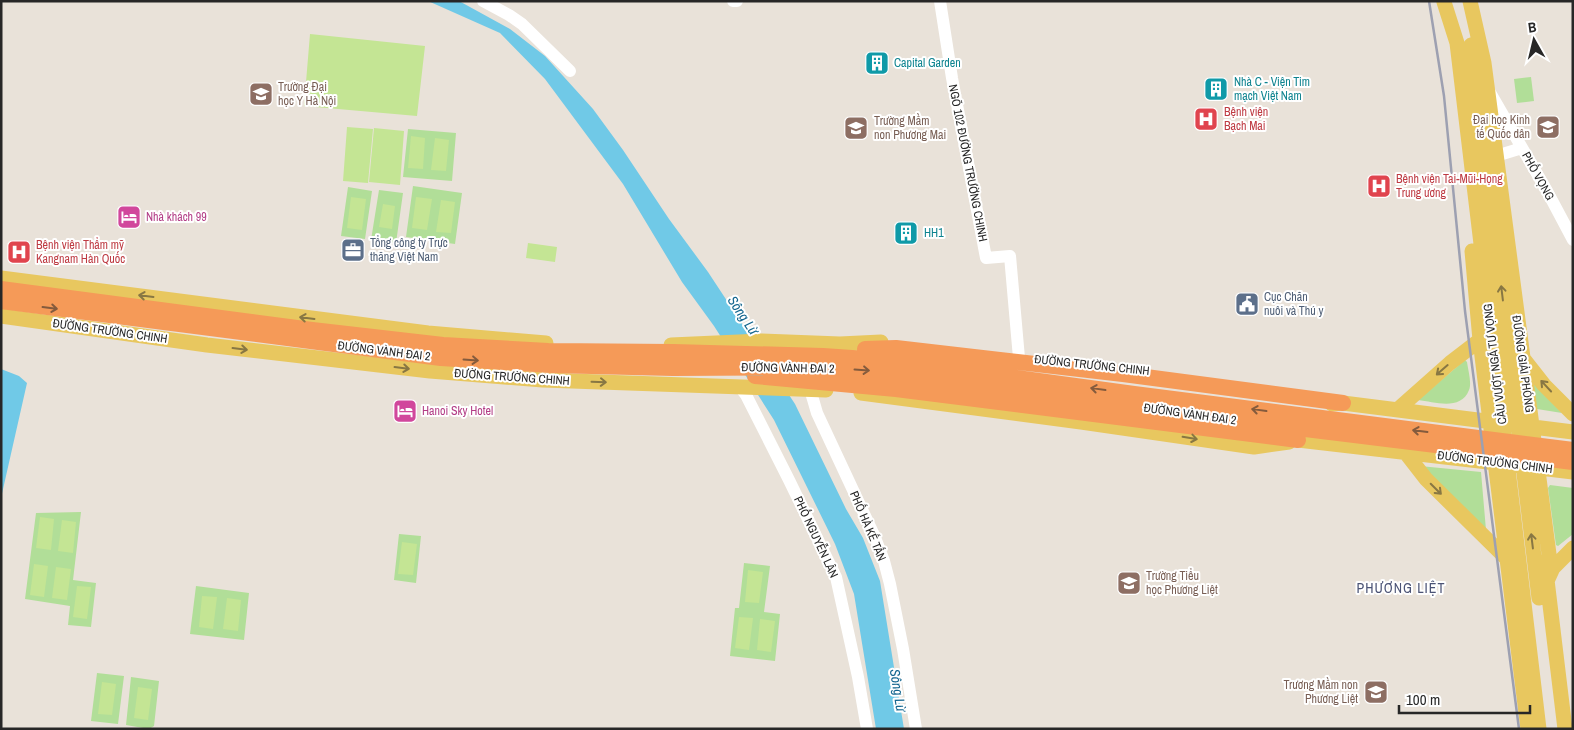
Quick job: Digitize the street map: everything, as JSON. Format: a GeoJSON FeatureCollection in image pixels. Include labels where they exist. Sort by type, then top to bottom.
{"type":"FeatureCollection","features":[{"type":"Feature","properties":{"kind":"highway","name":"ĐƯỜNG VÀNH ĐAI 2"},"geometry":{"type":"LineString","coordinates":[[1,289],[312,330],[443,345],[895,373],[1207,417],[1573,462]]}},
{"type":"Feature","properties":{"kind":"highway","name":"ĐƯỜNG VÀNH ĐAI 2"},"geometry":{"type":"LineString","coordinates":[[1,301],[442,358],[551,365],[823,356],[895,361],[1143,396],[1573,450]]}},
{"type":"Feature","properties":{"kind":"highway"},"geometry":{"type":"LineString","coordinates":[[673,360],[737,347],[818,350],[896,348],[1123,374],[1343,403]]}},
{"type":"Feature","properties":{"kind":"highway"},"geometry":{"type":"LineString","coordinates":[[673,360],[1298,440]]}},
{"type":"Feature","properties":{"kind":"main road","name":"CẦU VƯỢT NGÃ TƯ VỌNG"},"geometry":{"type":"LineString","coordinates":[[1444,2],[1457,43],[1475,127],[1555,729]]}},
{"type":"Feature","properties":{"kind":"main road"},"geometry":{"type":"LineString","coordinates":[[1444,2],[1480,340],[1528,729]]}},
{"type":"Feature","properties":{"kind":"main road","name":"CẦU VƯỢT NGÃ TƯ VỌNG"},"geometry":{"type":"LineString","coordinates":[[1470,2],[1475,127],[1539,729]]}},
{"type":"Feature","properties":{"kind":"main road","name":"ĐƯỜNG GIẢI PHÓNG"},"geometry":{"type":"LineString","coordinates":[[1470,2],[1484,62],[1532,428],[1548,554],[1548,573],[1564,729]]}},
{"type":"Feature","properties":{"kind":"main road","name":"ĐƯỜNG TRƯỜNG CHINH"},"geometry":{"type":"LineString","coordinates":[[1,278],[428,333],[553,344],[636,345],[761,342],[840,344],[887,342],[1270,385],[1306,391],[1343,403]]}},
{"type":"Feature","properties":{"kind":"main road"},"geometry":{"type":"LineString","coordinates":[[207,345],[212,304]]}},
{"type":"Feature","properties":{"kind":"main road","name":"ĐƯỜNG TRƯỜNG CHINH"},"geometry":{"type":"LineString","coordinates":[[1,316],[207,345],[430,371],[543,380],[847,391],[1034,415],[1254,447],[1298,440]]}},
{"type":"Feature","properties":{"kind":"main road"},"geometry":{"type":"LineString","coordinates":[[1397,410],[1450,363],[1480,340]]}},
{"type":"Feature","properties":{"kind":"main road"},"geometry":{"type":"LineString","coordinates":[[543,380],[553,344]]}},
{"type":"Feature","properties":{"kind":"main road","name":"ĐƯỜNG TRƯỜNG CHINH"},"geometry":{"type":"LineString","coordinates":[[840,344],[890,354],[1321,404],[1343,403],[1573,432]]}},
{"type":"Feature","properties":{"kind":"main road"},"geometry":{"type":"LineString","coordinates":[[977,392],[979,363]]}},
{"type":"Feature","properties":{"kind":"main road"},"geometry":{"type":"LineString","coordinates":[[1485,375],[1497,384],[1514,382],[1523,364],[1573,414]]}},
{"type":"Feature","properties":{"kind":"main road","name":"ĐƯỜNG TRƯỜNG CHINH"},"geometry":{"type":"LineString","coordinates":[[847,391],[898,384],[977,392],[1268,430],[1298,440],[1573,472]]}},
{"type":"Feature","properties":{"kind":"main road"},"geometry":{"type":"LineString","coordinates":[[1453,417],[1457,458]]}},
{"type":"Feature","properties":{"kind":"main road"},"geometry":{"type":"LineString","coordinates":[[1405,452],[1426,479],[1508,565],[1548,573],[1573,548]]}},
{"type":"Feature","properties":{"kind":"street"},"geometry":{"type":"LineString","coordinates":[[483,1],[522,24],[570,71]]}},
{"type":"Feature","properties":{"kind":"street","name":"NGÕ 102 ĐƯỜNG TRƯỜNG CHINH"},"geometry":{"type":"LineString","coordinates":[[940,1],[952,78],[986,258],[1010,256],[1019,358]]}},
{"type":"Feature","properties":{"kind":"street","name":"PHỐ VỌNG"},"geometry":{"type":"LineString","coordinates":[[1487,87],[1573,240]]}},
{"type":"Feature","properties":{"kind":"street"},"geometry":{"type":"LineString","coordinates":[[1496,156],[1522,148]]}},
{"type":"Feature","properties":{"kind":"street","name":"PHỐ NGUYỄN LÂN"},"geometry":{"type":"LineString","coordinates":[[746,387],[746,395],[836,577],[858,677],[867,729]]}},
{"type":"Feature","properties":{"kind":"street","name":"PHỐ HÀ KẾ TẤN"},"geometry":{"type":"LineString","coordinates":[[804,389],[884,561],[903,649],[916,729]]}},
{"type":"Feature","properties":{"kind":"green space"},"geometry":{"type":"Polygon","coordinates":[[[310,34],[425,46],[417,116],[304,106],[310,34]]]}},
{"type":"Feature","properties":{"kind":"green space"},"geometry":{"type":"Polygon","coordinates":[[[1531,77],[1534,101],[1517,103],[1514,79],[1531,77]]]}},
{"type":"Feature","properties":{"kind":"green space"},"geometry":{"type":"Polygon","coordinates":[[[347,127],[373,129],[368,183],[343,181],[347,127]]]}},
{"type":"Feature","properties":{"kind":"green space"},"geometry":{"type":"Polygon","coordinates":[[[374,128],[404,131],[400,185],[369,182],[374,128]]]}},
{"type":"Feature","properties":{"kind":"green space"},"geometry":{"type":"Polygon","coordinates":[[[408,129],[456,133],[452,181],[403,177],[408,129]]]}},
{"type":"Feature","properties":{"kind":"green space"},"geometry":{"type":"Polygon","coordinates":[[[411,136],[425,138],[423,169],[408,168],[411,136]]]}},
{"type":"Feature","properties":{"kind":"green space"},"geometry":{"type":"Polygon","coordinates":[[[435,138],[449,140],[446,171],[431,170],[435,138]]]}},
{"type":"Feature","properties":{"kind":"green space"},"geometry":{"type":"Polygon","coordinates":[[[413,186],[462,193],[455,244],[406,237],[413,186]]]}},
{"type":"Feature","properties":{"kind":"green space"},"geometry":{"type":"Polygon","coordinates":[[[348,187],[372,191],[365,239],[341,236],[348,187]]]}},
{"type":"Feature","properties":{"kind":"green space"},"geometry":{"type":"Polygon","coordinates":[[[379,190],[403,193],[396,243],[371,240],[379,190]]]}},
{"type":"Feature","properties":{"kind":"green space"},"geometry":{"type":"Polygon","coordinates":[[[351,197],[366,199],[362,230],[347,228],[351,197]]]}},
{"type":"Feature","properties":{"kind":"green space"},"geometry":{"type":"Polygon","coordinates":[[[416,197],[432,199],[427,230],[412,228],[416,197]]]}},
{"type":"Feature","properties":{"kind":"green space"},"geometry":{"type":"Polygon","coordinates":[[[441,200],[455,202],[451,233],[436,232],[441,200]]]}},
{"type":"Feature","properties":{"kind":"green space"},"geometry":{"type":"Polygon","coordinates":[[[383,204],[395,206],[392,229],[379,227],[383,204]]]}},
{"type":"Feature","properties":{"kind":"green space"},"geometry":{"type":"Polygon","coordinates":[[[528,243],[557,247],[555,262],[526,258],[528,243]]]}},
{"type":"Feature","properties":{"kind":"green space"},"geometry":{"type":"Polygon","coordinates":[[[1465,360],[1470,376],[1470,384],[1465,397],[1460,401],[1447,404],[1418,400],[1465,360]]]}},
{"type":"Feature","properties":{"kind":"green space"},"geometry":{"type":"Polygon","coordinates":[[[1532,382],[1562,413],[1537,409],[1532,382]]]}},
{"type":"Feature","properties":{"kind":"green space"},"geometry":{"type":"Polygon","coordinates":[[[1420,466],[1481,472],[1486,530],[1420,466]]]}},
{"type":"Feature","properties":{"kind":"green space"},"geometry":{"type":"Polygon","coordinates":[[[1550,485],[1573,488],[1573,534],[1558,546],[1556,545],[1548,488],[1550,485]]]}},
{"type":"Feature","properties":{"kind":"green space"},"geometry":{"type":"Polygon","coordinates":[[[81,512],[73,580],[96,583],[91,627],[68,625],[70,606],[25,599],[36,513],[81,512]]]}},
{"type":"Feature","properties":{"kind":"green space"},"geometry":{"type":"Polygon","coordinates":[[[40,517],[54,519],[51,550],[36,548],[40,517]]]}},
{"type":"Feature","properties":{"kind":"green space"},"geometry":{"type":"Polygon","coordinates":[[[62,520],[76,522],[73,553],[58,551],[62,520]]]}},
{"type":"Feature","properties":{"kind":"green space"},"geometry":{"type":"Polygon","coordinates":[[[399,534],[421,536],[416,583],[394,580],[399,534]]]}},
{"type":"Feature","properties":{"kind":"green space"},"geometry":{"type":"Polygon","coordinates":[[[402,542],[417,544],[413,575],[398,574],[402,542]]]}},
{"type":"Feature","properties":{"kind":"green space"},"geometry":{"type":"Polygon","coordinates":[[[744,563],[770,566],[764,612],[780,614],[775,661],[730,656],[735,608],[739,608],[744,563]]]}},
{"type":"Feature","properties":{"kind":"green space"},"geometry":{"type":"Polygon","coordinates":[[[34,564],[48,566],[44,597],[30,595],[34,564]]]}},
{"type":"Feature","properties":{"kind":"green space"},"geometry":{"type":"Polygon","coordinates":[[[56,567],[71,569],[67,600],[52,598],[56,567]]]}},
{"type":"Feature","properties":{"kind":"green space"},"geometry":{"type":"Polygon","coordinates":[[[748,570],[763,572],[759,603],[745,602],[748,570]]]}},
{"type":"Feature","properties":{"kind":"green space"},"geometry":{"type":"Polygon","coordinates":[[[77,586],[91,587],[87,619],[73,617],[77,586]]]}},
{"type":"Feature","properties":{"kind":"green space"},"geometry":{"type":"Polygon","coordinates":[[[196,586],[249,593],[244,640],[190,634],[196,586]]]}},
{"type":"Feature","properties":{"kind":"green space"},"geometry":{"type":"Polygon","coordinates":[[[202,596],[217,597],[213,629],[199,627],[202,596]]]}},
{"type":"Feature","properties":{"kind":"green space"},"geometry":{"type":"Polygon","coordinates":[[[227,598],[241,600],[238,631],[223,629],[227,598]]]}},
{"type":"Feature","properties":{"kind":"green space"},"geometry":{"type":"Polygon","coordinates":[[[739,617],[753,618],[749,650],[735,648],[739,617]]]}},
{"type":"Feature","properties":{"kind":"green space"},"geometry":{"type":"Polygon","coordinates":[[[760,619],[775,621],[771,652],[757,650],[760,619]]]}},
{"type":"Feature","properties":{"kind":"green space"},"geometry":{"type":"Polygon","coordinates":[[[97,673],[124,676],[118,724],[91,721],[97,673]]]}},
{"type":"Feature","properties":{"kind":"green space"},"geometry":{"type":"Polygon","coordinates":[[[131,677],[159,681],[154,726],[149,729],[126,725],[131,677]]]}},
{"type":"Feature","properties":{"kind":"green space"},"geometry":{"type":"Polygon","coordinates":[[[102,682],[116,684],[112,715],[98,714],[102,682]]]}},
{"type":"Feature","properties":{"kind":"green space"},"geometry":{"type":"Polygon","coordinates":[[[138,687],[152,689],[148,720],[134,718],[138,687]]]}},
{"type":"Feature","properties":{"kind":"water"},"geometry":{"type":"Polygon","coordinates":[[[428,1],[459,1],[510,29],[545,56],[593,109],[623,150],[669,219],[708,272],[795,404],[846,509],[863,538],[880,581],[904,729],[876,729],[854,594],[835,544],[774,420],[714,326],[682,282],[623,184],[545,79],[500,33],[428,1]]]}},
{"type":"Feature","properties":{"kind":"water"},"geometry":{"type":"Polygon","coordinates":[[[1,369],[19,376],[27,383],[1,498],[1,369]]]}},
{"type":"Feature","properties":{"kind":"railway"},"geometry":{"type":"LineString","coordinates":[[1429,1],[1444,96],[1465,311],[1519,729]]}},
{"type":"Feature","properties":{"kind":"place","name":"Capital Garden"},"geometry":{"type":"Point","coordinates":[877,63]}},
{"type":"Feature","properties":{"kind":"place","name":"Nhà C - Viện Tim mạch Việt Nam"},"geometry":{"type":"Point","coordinates":[1216,89]}},
{"type":"Feature","properties":{"kind":"place","name":"Trường Đại học Y Hà Nội"},"geometry":{"type":"Point","coordinates":[261,94]}},
{"type":"Feature","properties":{"kind":"place","name":"Bệnh viện Bạch Mai"},"geometry":{"type":"Point","coordinates":[1206,119]}},
{"type":"Feature","properties":{"kind":"place","name":"Đại học Kinh tế Quốc dân"},"geometry":{"type":"Point","coordinates":[1548,127]}},
{"type":"Feature","properties":{"kind":"place","name":"Trường Mầm non Phương Mai"},"geometry":{"type":"Point","coordinates":[856,128]}},
{"type":"Feature","properties":{"kind":"place","name":"Bệnh viện Tai-Mũi-Họng Trung ương"},"geometry":{"type":"Point","coordinates":[1379,186]}},
{"type":"Feature","properties":{"kind":"place","name":"Nhà khách 99"},"geometry":{"type":"Point","coordinates":[129,217]}},
{"type":"Feature","properties":{"kind":"place","name":"HH1"},"geometry":{"type":"Point","coordinates":[906,233]}},
{"type":"Feature","properties":{"kind":"place","name":"Tổng công ty Trực thăng Việt Nam"},"geometry":{"type":"Point","coordinates":[353,250]}},
{"type":"Feature","properties":{"kind":"place","name":"Bệnh viện Thẩm mỹ Kangnam Hàn Quốc"},"geometry":{"type":"Point","coordinates":[19,252]}},
{"type":"Feature","properties":{"kind":"place","name":"Cục Chăn nuôi và Thú y"},"geometry":{"type":"Point","coordinates":[1247,304]}},
{"type":"Feature","properties":{"kind":"place","name":"Hanoi Sky Hotel"},"geometry":{"type":"Point","coordinates":[405,411]}},
{"type":"Feature","properties":{"kind":"place","name":"Trường Tiểu học Phương Liệt"},"geometry":{"type":"Point","coordinates":[1129,583]}},
{"type":"Feature","properties":{"kind":"place","name":"Trương Mầm non Phương Liệt"},"geometry":{"type":"Point","coordinates":[1376,692]}},
{"type":"Feature","properties":{"kind":"district","name":"PHƯƠNG LIỆT"},"geometry":{"type":"Point","coordinates":[1401,588]}},
{"type":"Feature","properties":{"kind":"water label","name":"Sông Lừ"},"geometry":{"type":"Point","coordinates":[743,315]}},
{"type":"Feature","properties":{"kind":"water label","name":"Sông Lừ"},"geometry":{"type":"Point","coordinates":[898,690]}}]}
